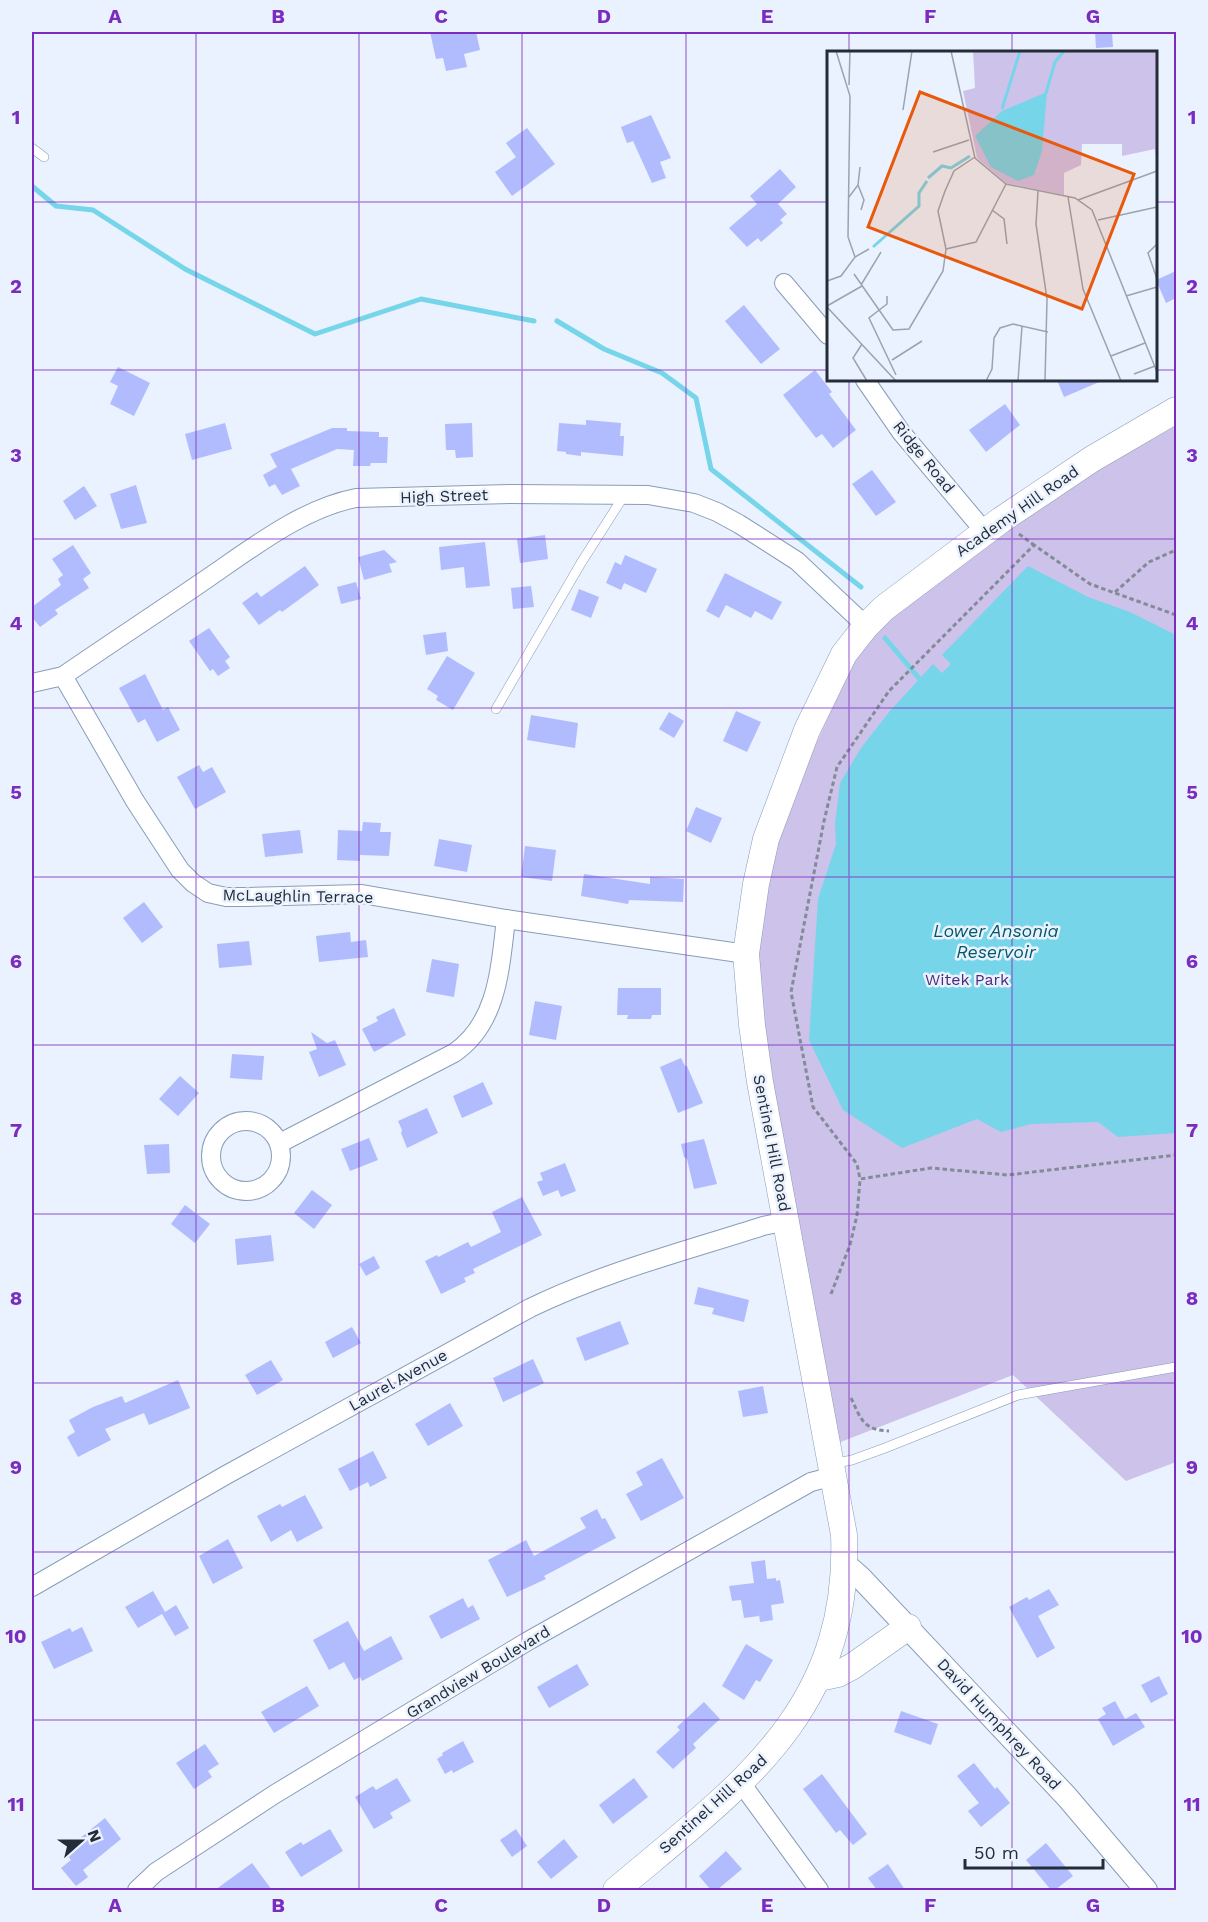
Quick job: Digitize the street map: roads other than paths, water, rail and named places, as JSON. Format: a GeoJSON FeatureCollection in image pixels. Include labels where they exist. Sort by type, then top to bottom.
{"type":"FeatureCollection","features":[{"type":"Feature","properties":{"kind":"main road","name":"Academy Hill Road"},"geometry":{"type":"LineString","coordinates":[[866,626],[884,608],[985,532],[1092,459],[1176,410]]}},
{"type":"Feature","properties":{"kind":"main road","name":"Sentinel Hill Road"},"geometry":{"type":"LineString","coordinates":[[616,1890],[741,1783],[774,1748],[790,1727],[819,1678],[836,1623],[845,1564],[844,1535],[760,1082],[746,954],[756,884],[766,839],[779,802],[807,730],[833,675],[844,654],[866,626]]}},
{"type":"Feature","properties":{"kind":"main road"},"geometry":{"type":"LineString","coordinates":[[819,1678],[838,1674],[853,1666],[908,1628]]}},
{"type":"Feature","properties":{"kind":"street"},"geometry":{"type":"LineString","coordinates":[[784,284],[827,334]]}},
{"type":"Feature","properties":{"kind":"street","name":"Ridge Road"},"geometry":{"type":"LineString","coordinates":[[866,381],[876,392],[901,432],[985,532]]}},
{"type":"Feature","properties":{"kind":"street","name":"High Street"},"geometry":{"type":"LineString","coordinates":[[32,683],[63,676],[244,554],[307,515],[336,502],[356,498],[498,494],[625,494],[669,497],[717,512],[797,561],[866,626]]}},
{"type":"Feature","properties":{"kind":"street","name":"McLaughlin Terrace"},"geometry":{"type":"LineString","coordinates":[[63,676],[135,801],[180,870],[208,893],[226,897],[362,894],[506,919],[746,954]]}},
{"type":"Feature","properties":{"kind":"street"},"geometry":{"type":"LineString","coordinates":[[280,1143],[454,1053],[468,1043],[485,1020],[492,1000],[502,957],[506,919]]}},
{"type":"Feature","properties":{"kind":"street","name":"Laurel Avenue"},"geometry":{"type":"LineString","coordinates":[[32,1587],[226,1474],[563,1292],[763,1226],[787,1221]]}},
{"type":"Feature","properties":{"kind":"street","name":"Grandview Boulevard"},"geometry":{"type":"LineString","coordinates":[[137,1890],[156,1872],[275,1794],[528,1641],[832,1470]]}},
{"type":"Feature","properties":{"kind":"street","name":"David Humphrey Road"},"geometry":{"type":"LineString","coordinates":[[845,1564],[860,1577],[1067,1797],[1146,1890]]}},
{"type":"Feature","properties":{"kind":"street"},"geometry":{"type":"LineString","coordinates":[[741,1783],[819,1890]]}},
{"type":"Feature","properties":{"kind":"lane"},"geometry":{"type":"LineString","coordinates":[[32,148],[44,157]]}},
{"type":"Feature","properties":{"kind":"lane"},"geometry":{"type":"LineString","coordinates":[[496,709],[581,563],[625,494]]}},
{"type":"Feature","properties":{"kind":"lane"},"geometry":{"type":"LineString","coordinates":[[832,1470],[1018,1395],[1176,1367]]}},
{"type":"Feature","properties":{"kind":"water","name":"Lower Ansonia Reservoir"},"geometry":{"type":"Polygon","coordinates":[[[1028,566],[1088,597],[1130,612],[1176,635],[1176,1133],[1118,1137],[1098,1122],[1031,1124],[1001,1132],[977,1119],[902,1148],[843,1110],[809,1040],[818,899],[836,844],[835,823],[840,783],[861,748],[890,711],[933,664],[942,673],[951,664],[942,655],[1028,566]]]}},
{"type":"Feature","properties":{"kind":"waterway"},"geometry":{"type":"LineString","coordinates":[[32,186],[56,206],[93,210],[185,269],[315,334],[421,299],[534,321]]}},
{"type":"Feature","properties":{"kind":"waterway"},"geometry":{"type":"LineString","coordinates":[[557,321],[604,349],[662,373],[696,398],[711,469],[861,587]]}},
{"type":"Feature","properties":{"kind":"waterway"},"geometry":{"type":"LineString","coordinates":[[885,638],[923,683]]}},
{"type":"Feature","properties":{"kind":"park label","name":"Witek Park"},"geometry":{"type":"Point","coordinates":[967,979]}}]}
